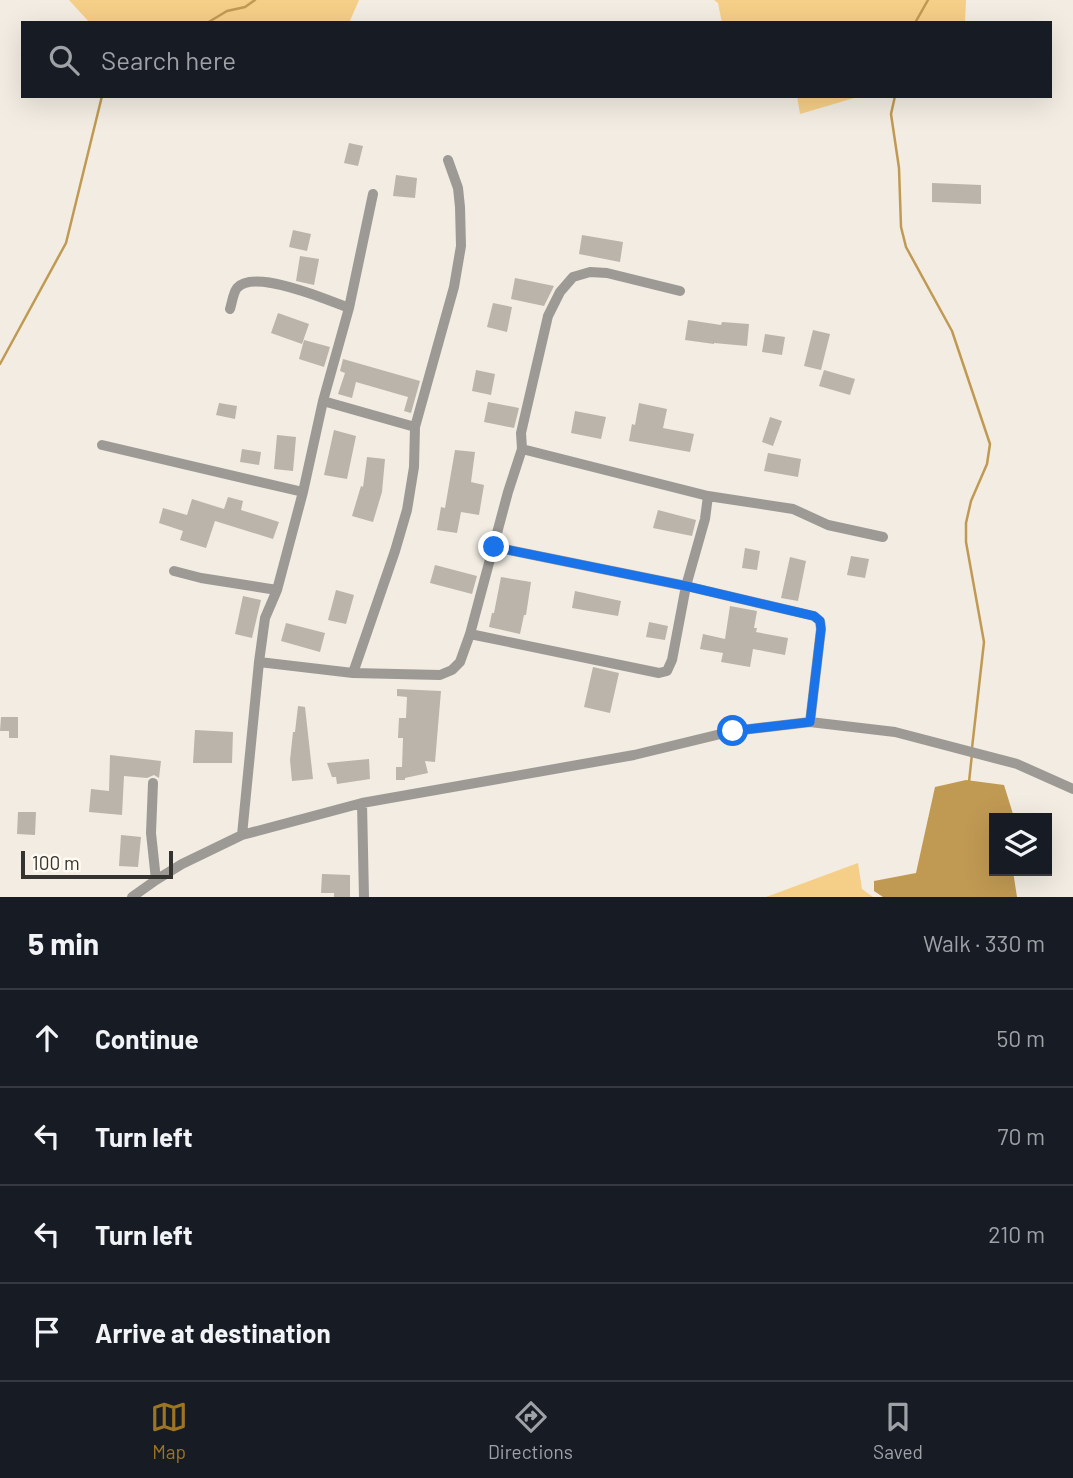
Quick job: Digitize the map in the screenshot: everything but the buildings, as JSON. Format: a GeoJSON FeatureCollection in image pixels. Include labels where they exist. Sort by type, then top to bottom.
{"type":"FeatureCollection","features":[{"type":"Feature","properties":{"kind":"street"},"geometry":{"type":"LineString","coordinates":[[354,673],[396,551],[407,510],[414,467],[415,427],[449,308],[461,246],[458,188],[448,160]]}},
{"type":"Feature","properties":{"kind":"street"},"geometry":{"type":"LineString","coordinates":[[242,835],[265,618],[277,590],[303,492],[323,401],[349,308],[373,194]]}},
{"type":"Feature","properties":{"kind":"street"},"geometry":{"type":"LineString","coordinates":[[259,662],[354,673],[440,675],[452,670],[460,662],[470,634],[522,449],[521,433],[548,316],[560,292],[573,277],[590,272],[607,273],[680,291]]}},
{"type":"Feature","properties":{"kind":"street"},"geometry":{"type":"LineString","coordinates":[[230,309],[236,289],[244,282],[257,281],[297,289],[349,308]]}},
{"type":"Feature","properties":{"kind":"street"},"geometry":{"type":"LineString","coordinates":[[323,401],[415,427]]}},
{"type":"Feature","properties":{"kind":"street"},"geometry":{"type":"LineString","coordinates":[[102,445],[303,492]]}},
{"type":"Feature","properties":{"kind":"street"},"geometry":{"type":"LineString","coordinates":[[522,449],[708,496],[793,509],[828,525],[883,537]]}},
{"type":"Feature","properties":{"kind":"street"},"geometry":{"type":"LineString","coordinates":[[470,634],[659,673],[667,671],[672,660],[686,586],[705,519],[708,496]]}},
{"type":"Feature","properties":{"kind":"street"},"geometry":{"type":"LineString","coordinates":[[494,547],[686,586],[814,616],[820,621],[821,629],[810,722]]}},
{"type":"Feature","properties":{"kind":"street"},"geometry":{"type":"LineString","coordinates":[[174,571],[277,590]]}},
{"type":"Feature","properties":{"kind":"street"},"geometry":{"type":"LineString","coordinates":[[132,897],[182,864],[242,835],[362,803],[634,755],[733,731],[810,722],[907,735],[1017,764],[1073,789]]}},
{"type":"Feature","properties":{"kind":"street"},"geometry":{"type":"LineString","coordinates":[[153,783],[151,833],[156,880]]}},
{"type":"Feature","properties":{"kind":"street"},"geometry":{"type":"LineString","coordinates":[[362,803],[363,897]]}},
{"type":"Feature","properties":{"kind":"shaded area"},"geometry":{"type":"Polygon","coordinates":[[[69,0],[359,0],[350,21],[88,21],[69,0]]]}},
{"type":"Feature","properties":{"kind":"shaded area"},"geometry":{"type":"Polygon","coordinates":[[[714,0],[966,0],[965,21],[722,21],[718,3],[714,0]]]}},
{"type":"Feature","properties":{"kind":"shaded area"},"geometry":{"type":"Polygon","coordinates":[[[797,98],[854,98],[800,114],[797,98]]]}},
{"type":"Feature","properties":{"kind":"shaded area"},"geometry":{"type":"Polygon","coordinates":[[[966,780],[1004,785],[1013,813],[989,813],[989,876],[1014,876],[1017,897],[883,897],[874,891],[874,881],[916,873],[935,787],[966,780]]]}},
{"type":"Feature","properties":{"kind":"shaded area"},"geometry":{"type":"Polygon","coordinates":[[[858,863],[862,889],[873,897],[766,897],[858,863]]]}},
{"type":"Feature","properties":{"kind":"waterway"},"geometry":{"type":"LineString","coordinates":[[210,21],[255,0]]}},
{"type":"Feature","properties":{"kind":"waterway"},"geometry":{"type":"LineString","coordinates":[[916,21],[928,0]]}},
{"type":"Feature","properties":{"kind":"waterway"},"geometry":{"type":"LineString","coordinates":[[0,364],[66,243],[102,98]]}},
{"type":"Feature","properties":{"kind":"waterway"},"geometry":{"type":"LineString","coordinates":[[895,98],[891,114],[899,168],[901,227],[906,247],[952,331],[990,444],[987,464],[971,501],[966,523],[966,542],[984,642],[972,748]]}},
{"type":"Feature","properties":{"kind":"waterway"},"geometry":{"type":"LineString","coordinates":[[969,782],[972,754]]}},
{"type":"Feature","properties":{"kind":"route"},"geometry":{"type":"LineString","coordinates":[[494,547],[686,586],[814,616],[820,621],[821,629],[810,722],[733,731]]}}]}
